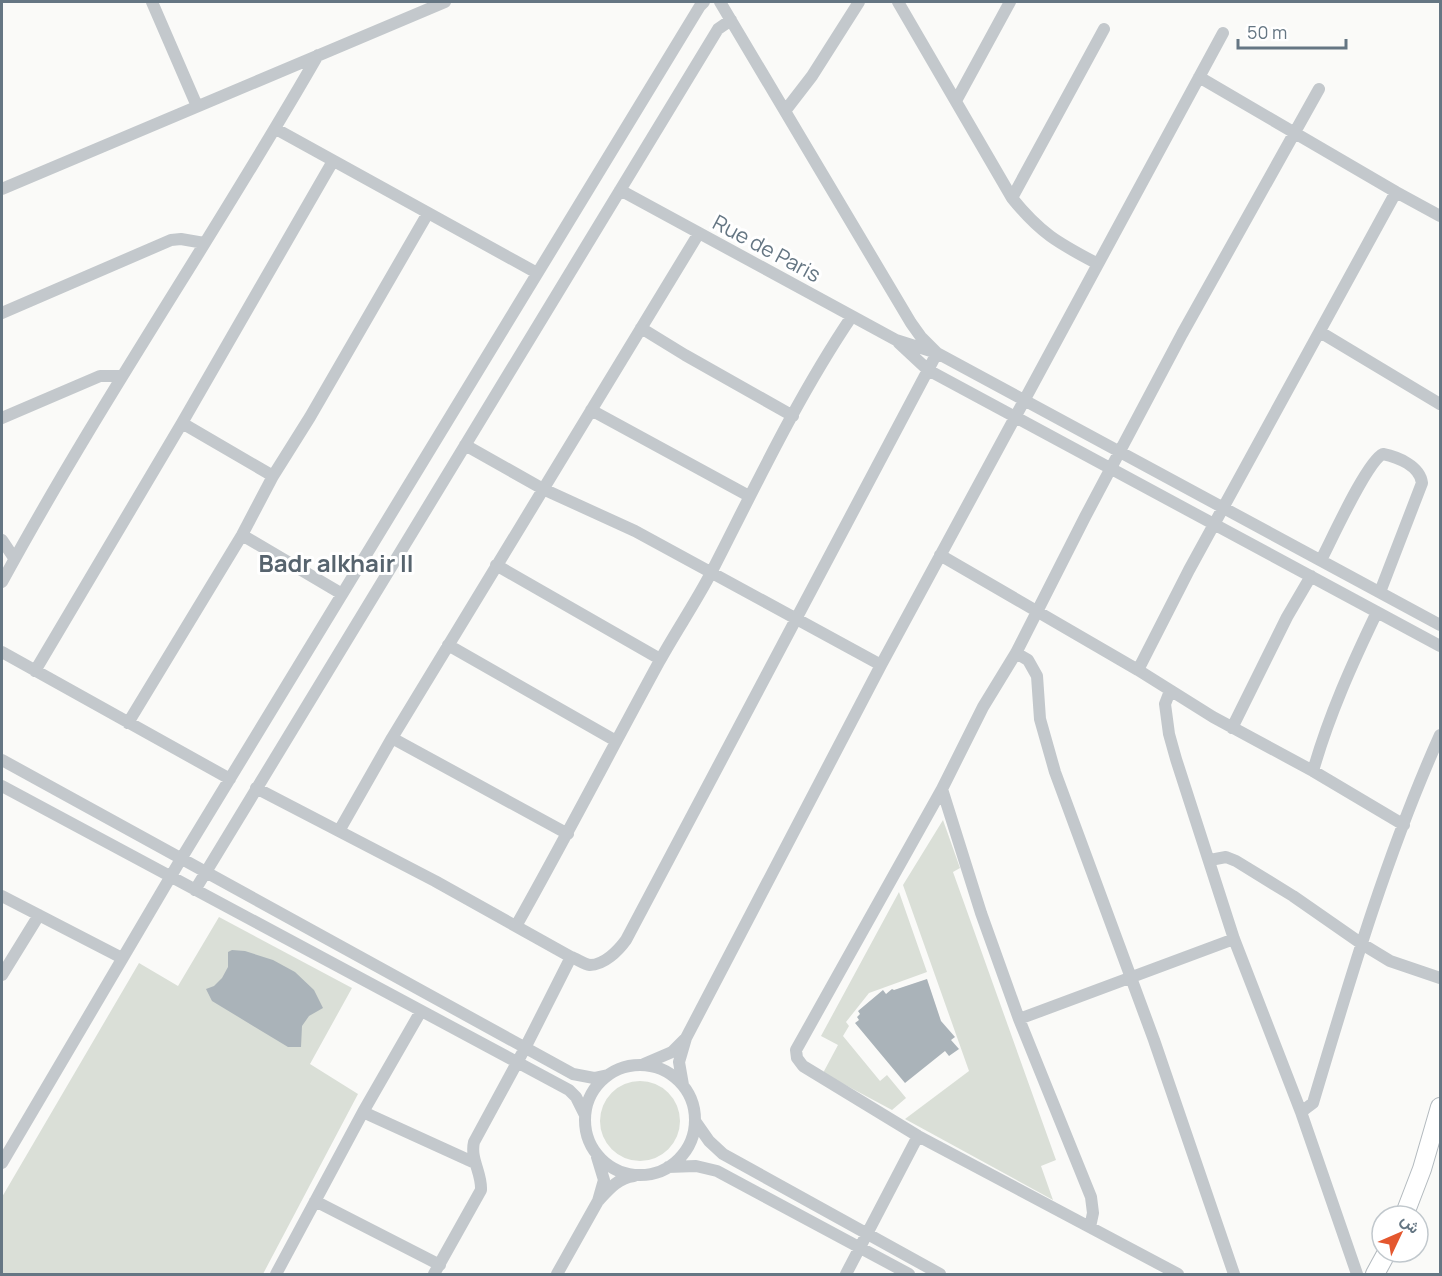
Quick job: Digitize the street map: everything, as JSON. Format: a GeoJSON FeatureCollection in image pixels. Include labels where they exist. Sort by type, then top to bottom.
{"type":"FeatureCollection","features":[{"type":"Feature","properties":{"kind":"street"},"geometry":{"type":"LineString","coordinates":[[152,2],[197,106]]}},
{"type":"Feature","properties":{"kind":"street"},"geometry":{"type":"LineString","coordinates":[[2,189],[445,2]]}},
{"type":"Feature","properties":{"kind":"street"},"geometry":{"type":"LineString","coordinates":[[2,1163],[170,876],[704,2]]}},
{"type":"Feature","properties":{"kind":"street"},"geometry":{"type":"LineString","coordinates":[[720,2],[911,322],[921,337],[937,353]]}},
{"type":"Feature","properties":{"kind":"street"},"geometry":{"type":"LineString","coordinates":[[785,111],[812,76],[859,2]]}},
{"type":"Feature","properties":{"kind":"street"},"geometry":{"type":"LineString","coordinates":[[898,2],[1012,198],[1031,221],[1050,237],[1098,264]]}},
{"type":"Feature","properties":{"kind":"street"},"geometry":{"type":"LineString","coordinates":[[956,101],[1010,2]]}},
{"type":"Feature","properties":{"kind":"street"},"geometry":{"type":"LineString","coordinates":[[195,890],[718,29],[731,20]]}},
{"type":"Feature","properties":{"kind":"street"},"geometry":{"type":"LineString","coordinates":[[1012,198],[1104,29]]}},
{"type":"Feature","properties":{"kind":"street"},"geometry":{"type":"LineString","coordinates":[[557,1275],[598,1201],[612,1185],[621,1179],[654,1173],[668,1167],[679,1159],[687,1148],[693,1135],[695,1121],[692,1103],[683,1087],[679,1062],[686,1038],[881,665],[1223,33]]}},
{"type":"Feature","properties":{"kind":"street"},"geometry":{"type":"LineString","coordinates":[[2,582],[122,376],[276,129],[318,55]]}},
{"type":"Feature","properties":{"kind":"street"},"geometry":{"type":"LineString","coordinates":[[1199,77],[1440,216]]}},
{"type":"Feature","properties":{"kind":"street"},"geometry":{"type":"LineString","coordinates":[[1178,1275],[918,1136],[803,1066],[797,1058],[796,1050],[942,789],[983,707],[1016,653],[1182,334],[1319,89]]}},
{"type":"Feature","properties":{"kind":"street"},"geometry":{"type":"LineString","coordinates":[[276,129],[537,273]]}},
{"type":"Feature","properties":{"kind":"street"},"geometry":{"type":"LineString","coordinates":[[35,671],[182,423],[333,161]]}},
{"type":"Feature","properties":{"kind":"street","name":"Rue de Paris"},"geometry":{"type":"LineString","coordinates":[[620,190],[896,340]]}},
{"type":"Feature","properties":{"kind":"street"},"geometry":{"type":"LineString","coordinates":[[1138,670],[1396,192]]}},
{"type":"Feature","properties":{"kind":"street"},"geometry":{"type":"LineString","coordinates":[[128,723],[242,535],[273,476],[310,417],[428,213]]}},
{"type":"Feature","properties":{"kind":"street"},"geometry":{"type":"LineString","coordinates":[[339,831],[496,565],[699,233]]}},
{"type":"Feature","properties":{"kind":"street"},"geometry":{"type":"LineString","coordinates":[[2,313],[171,240],[181,239],[204,243]]}},
{"type":"Feature","properties":{"kind":"street"},"geometry":{"type":"LineString","coordinates":[[516,926],[568,834],[660,659],[711,573],[749,496],[825,356],[852,316]]}},
{"type":"Feature","properties":{"kind":"street"},"geometry":{"type":"LineString","coordinates":[[641,328],[793,416]]}},
{"type":"Feature","properties":{"kind":"street"},"geometry":{"type":"LineString","coordinates":[[1320,332],[1440,401]]}},
{"type":"Feature","properties":{"kind":"street"},"geometry":{"type":"LineString","coordinates":[[896,340],[937,353],[1440,625]]}},
{"type":"Feature","properties":{"kind":"street"},"geometry":{"type":"LineString","coordinates":[[896,340],[928,370],[1440,646]]}},
{"type":"Feature","properties":{"kind":"street"},"geometry":{"type":"LineString","coordinates":[[256,788],[571,957],[589,965],[601,962],[620,948],[626,940],[937,353]]}},
{"type":"Feature","properties":{"kind":"street"},"geometry":{"type":"LineString","coordinates":[[2,418],[100,376],[122,376]]}},
{"type":"Feature","properties":{"kind":"street"},"geometry":{"type":"LineString","coordinates":[[591,410],[749,496]]}},
{"type":"Feature","properties":{"kind":"street"},"geometry":{"type":"LineString","coordinates":[[182,423],[273,476]]}},
{"type":"Feature","properties":{"kind":"street"},"geometry":{"type":"LineString","coordinates":[[465,445],[543,489],[635,531],[881,665]]}},
{"type":"Feature","properties":{"kind":"street"},"geometry":{"type":"LineString","coordinates":[[1321,560],[1376,458],[1383,454],[1408,464],[1420,474],[1422,483],[1380,592]]}},
{"type":"Feature","properties":{"kind":"street"},"geometry":{"type":"LineString","coordinates":[[242,535],[342,594]]}},
{"type":"Feature","properties":{"kind":"street"},"geometry":{"type":"LineString","coordinates":[[2,540],[14,558]]}},
{"type":"Feature","properties":{"kind":"street"},"geometry":{"type":"LineString","coordinates":[[940,555],[1138,670],[1232,728],[1312,771],[1404,825]]}},
{"type":"Feature","properties":{"kind":"street"},"geometry":{"type":"LineString","coordinates":[[496,565],[660,659]]}},
{"type":"Feature","properties":{"kind":"street"},"geometry":{"type":"LineString","coordinates":[[1232,728],[1287,616],[1311,576]]}},
{"type":"Feature","properties":{"kind":"street"},"geometry":{"type":"LineString","coordinates":[[1312,771],[1344,680],[1377,612]]}},
{"type":"Feature","properties":{"kind":"street"},"geometry":{"type":"LineString","coordinates":[[448,645],[616,741]]}},
{"type":"Feature","properties":{"kind":"street"},"geometry":{"type":"LineString","coordinates":[[2,652],[230,779]]}},
{"type":"Feature","properties":{"kind":"street"},"geometry":{"type":"LineString","coordinates":[[1016,653],[1028,660],[1037,676],[1040,719],[1044,738],[1154,1040],[1234,1275]]}},
{"type":"Feature","properties":{"kind":"street"},"geometry":{"type":"LineString","coordinates":[[1170,691],[1165,704],[1169,734],[1234,939],[1301,1112],[1357,1275]]}},
{"type":"Feature","properties":{"kind":"street"},"geometry":{"type":"LineString","coordinates":[[1301,1112],[1313,1102],[1362,944],[1404,825],[1440,735]]}},
{"type":"Feature","properties":{"kind":"street"},"geometry":{"type":"LineString","coordinates":[[392,738],[568,834]]}},
{"type":"Feature","properties":{"kind":"street"},"geometry":{"type":"LineString","coordinates":[[2,760],[573,1074],[594,1078],[608,1075],[624,1067],[642,1065],[658,1068],[683,1087]]}},
{"type":"Feature","properties":{"kind":"street"},"geometry":{"type":"LineString","coordinates":[[2,786],[569,1090],[576,1097],[585,1115],[588,1140],[600,1163],[604,1180],[598,1201]]}},
{"type":"Feature","properties":{"kind":"street"},"geometry":{"type":"LineString","coordinates":[[942,789],[981,913],[1019,1019],[1091,1197],[1093,1213],[1090,1227]]}},
{"type":"Feature","properties":{"kind":"street"},"geometry":{"type":"LineString","coordinates":[[1210,860],[1226,857],[1236,861],[1390,961],[1440,978]]}},
{"type":"Feature","properties":{"kind":"street"},"geometry":{"type":"LineString","coordinates":[[2,896],[122,958]]}},
{"type":"Feature","properties":{"kind":"street"},"geometry":{"type":"LineString","coordinates":[[2,975],[39,915]]}},
{"type":"Feature","properties":{"kind":"street"},"geometry":{"type":"LineString","coordinates":[[1019,1019],[1234,939]]}},
{"type":"Feature","properties":{"kind":"street"},"geometry":{"type":"LineString","coordinates":[[315,1201],[437,1270],[481,1190],[482,1181],[472,1149],[474,1142],[571,957]]}},
{"type":"Feature","properties":{"kind":"street"},"geometry":{"type":"LineString","coordinates":[[276,1275],[421,1011]]}},
{"type":"Feature","properties":{"kind":"street"},"geometry":{"type":"LineString","coordinates":[[642,1065],[672,1052],[686,1038]]}},
{"type":"Feature","properties":{"kind":"street"},"geometry":{"type":"LineString","coordinates":[[585,1115],[592,1092],[608,1075]]}},
{"type":"Feature","properties":{"kind":"street"},"geometry":{"type":"LineString","coordinates":[[1409,1204],[1422,1169],[1440,1107]]}},
{"type":"Feature","properties":{"kind":"street"},"geometry":{"type":"LineString","coordinates":[[363,1113],[475,1163]]}},
{"type":"Feature","properties":{"kind":"street"},"geometry":{"type":"LineString","coordinates":[[695,1121],[710,1142],[723,1154],[940,1275]]}},
{"type":"Feature","properties":{"kind":"street"},"geometry":{"type":"LineString","coordinates":[[846,1275],[918,1136]]}},
{"type":"Feature","properties":{"kind":"street"},"geometry":{"type":"LineString","coordinates":[[594,1151],[614,1169],[627,1174],[640,1175]]}},
{"type":"Feature","properties":{"kind":"street"},"geometry":{"type":"LineString","coordinates":[[668,1167],[696,1166],[717,1171],[909,1275]]}},
{"type":"Feature","properties":{"kind":"shaded area"},"geometry":{"type":"Polygon","coordinates":[[[943,820],[960,868],[953,872],[1056,1160],[1041,1166],[1053,1200],[905,1119],[969,1071],[903,885],[943,820]]]}},
{"type":"Feature","properties":{"kind":"shaded area"},"geometry":{"type":"Polygon","coordinates":[[[899,892],[927,972],[869,993],[846,1022],[849,1026],[843,1036],[880,1081],[887,1075],[906,1098],[892,1110],[823,1073],[838,1045],[821,1036],[899,892]]]}},
{"type":"Feature","properties":{"kind":"shaded area"},"geometry":{"type":"Polygon","coordinates":[[[219,917],[352,988],[310,1064],[358,1094],[263,1274],[2,1274],[2,1197],[139,963],[178,986],[219,917]]]}},
{"type":"Feature","properties":{"kind":"shaded area"},"geometry":{"type":"Polygon","coordinates":[[[632,1081],[648,1081],[669,1092],[680,1113],[680,1129],[669,1150],[648,1161],[632,1161],[618,1155],[606,1143],[600,1129],[600,1113],[606,1099],[618,1087],[632,1081]]]}},
{"type":"Feature","properties":{"kind":"building"},"geometry":{"type":"Polygon","coordinates":[[[245,951],[273,960],[295,972],[314,990],[323,1008],[309,1016],[302,1026],[301,1047],[288,1047],[212,1001],[206,989],[214,986],[222,978],[228,967],[228,952],[245,951]]]}},
{"type":"Feature","properties":{"kind":"building"},"geometry":{"type":"Polygon","coordinates":[[[927,979],[941,1021],[955,1037],[951,1040],[959,1049],[949,1056],[945,1051],[905,1083],[855,1023],[859,1020],[858,1011],[883,990],[886,994],[892,989],[927,979]]]}},
{"type":"Feature","properties":{"kind":"district","name":"Badr alkhair II"},"geometry":{"type":"Point","coordinates":[336,562]}}]}
